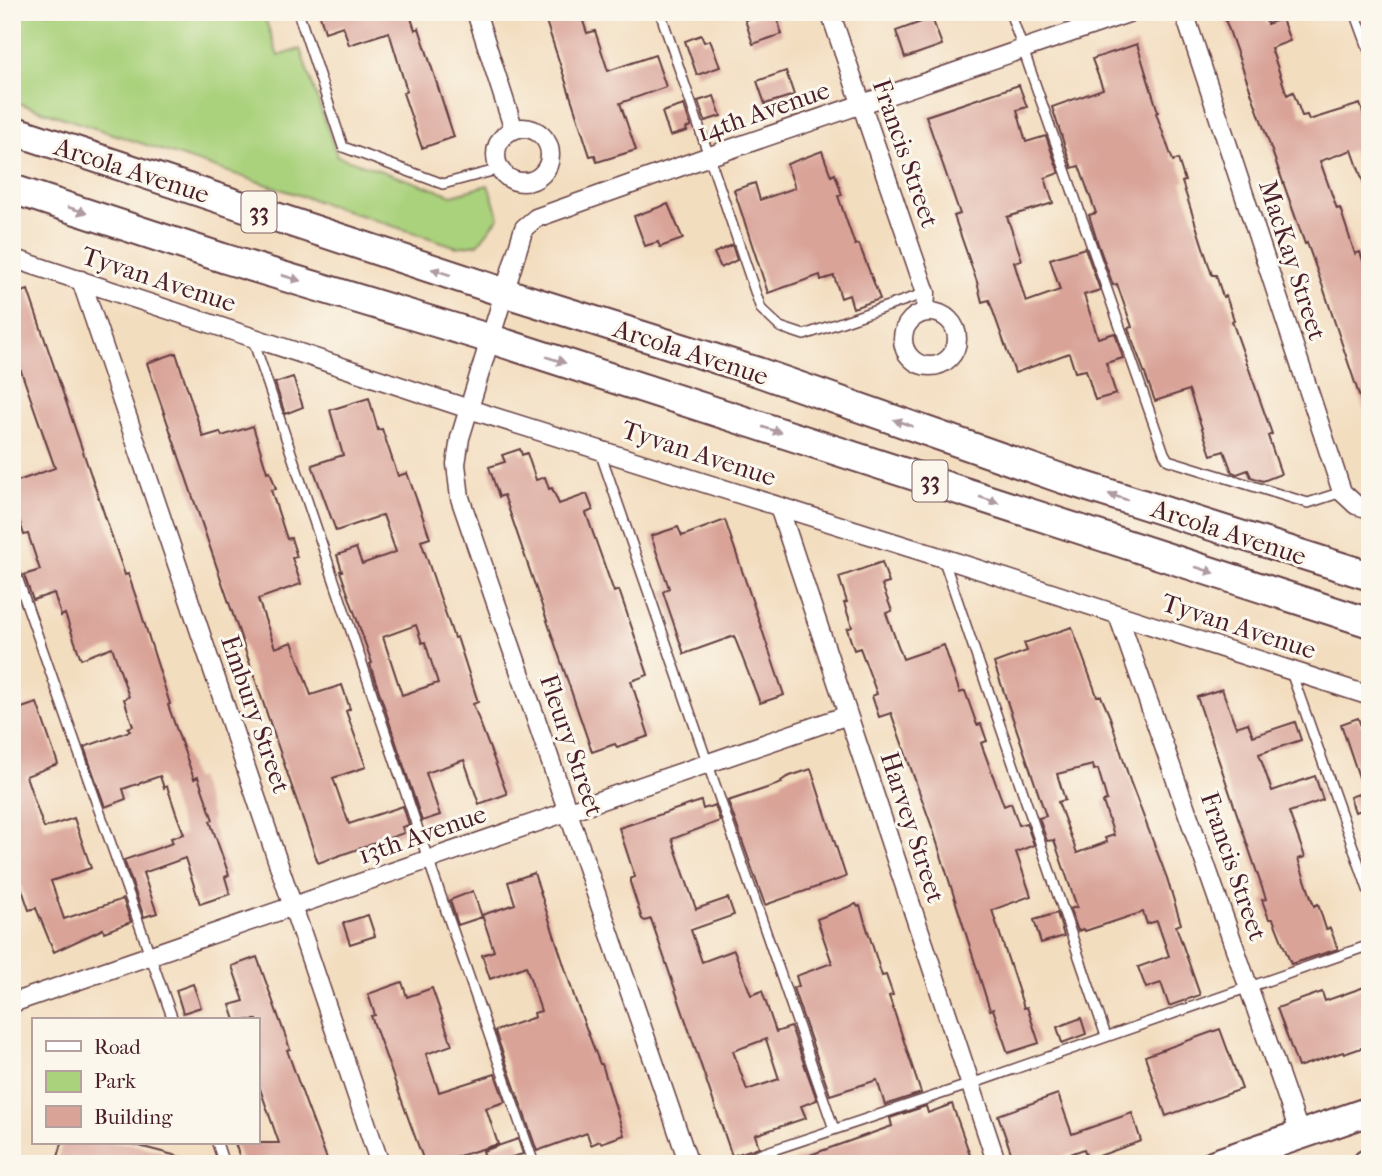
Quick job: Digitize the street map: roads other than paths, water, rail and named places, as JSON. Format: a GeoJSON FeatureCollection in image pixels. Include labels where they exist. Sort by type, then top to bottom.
{"type":"FeatureCollection","features":[{"type":"Feature","properties":{"kind":"main road","name":"Arcola Avenue"},"geometry":{"type":"LineString","coordinates":[[12,130],[506,293],[758,372],[1063,479],[1370,576]]}},
{"type":"Feature","properties":{"kind":"main road","name":"Arcola Avenue"},"geometry":{"type":"LineString","coordinates":[[12,188],[226,259],[491,339],[1370,623]]}},
{"type":"Feature","properties":{"kind":"main road"},"geometry":{"type":"LineString","coordinates":[[1224,1162],[1370,1111]]}},
{"type":"Feature","properties":{"kind":"street"},"geometry":{"type":"LineString","coordinates":[[476,12],[513,130]]}},
{"type":"Feature","properties":{"kind":"street","name":"Francis Street"},"geometry":{"type":"LineString","coordinates":[[830,12],[926,293],[925,312]]}},
{"type":"Feature","properties":{"kind":"street","name":"14th Avenue"},"geometry":{"type":"LineString","coordinates":[[491,339],[524,228],[536,218],[1131,12]]}},
{"type":"Feature","properties":{"kind":"street","name":"MacKay Street"},"geometry":{"type":"LineString","coordinates":[[1184,12],[1342,492]]}},
{"type":"Feature","properties":{"kind":"street"},"geometry":{"type":"LineString","coordinates":[[522,128],[538,133],[548,146],[549,162],[540,176],[523,182],[506,176],[500,169],[497,160],[500,142],[513,130],[522,128]]}},
{"type":"Feature","properties":{"kind":"street","name":"Tyvan Avenue"},"geometry":{"type":"LineString","coordinates":[[12,258],[469,409],[1370,696]]}},
{"type":"Feature","properties":{"kind":"street","name":"Embury Street"},"geometry":{"type":"LineString","coordinates":[[81,280],[380,1164]]}},
{"type":"Feature","properties":{"kind":"street","name":"Fleury Street"},"geometry":{"type":"LineString","coordinates":[[491,339],[460,438],[456,464],[460,498],[689,1164]]}},
{"type":"Feature","properties":{"kind":"street"},"geometry":{"type":"LineString","coordinates":[[1342,492],[1356,505],[1370,509]]}},
{"type":"Feature","properties":{"kind":"street","name":"Harvey Street"},"geometry":{"type":"LineString","coordinates":[[779,507],[997,1164]]}},
{"type":"Feature","properties":{"kind":"street","name":"Francis Street"},"geometry":{"type":"LineString","coordinates":[[1118,615],[1300,1134]]}},
{"type":"Feature","properties":{"kind":"street","name":"13th Avenue"},"geometry":{"type":"LineString","coordinates":[[12,1003],[848,715]]}},
{"type":"Feature","properties":{"kind":"lane"},"geometry":{"type":"LineString","coordinates":[[298,12],[343,147],[443,184],[500,169]]}},
{"type":"Feature","properties":{"kind":"lane"},"geometry":{"type":"LineString","coordinates":[[660,12],[761,309],[780,327],[804,335],[926,293]]}},
{"type":"Feature","properties":{"kind":"lane"},"geometry":{"type":"LineString","coordinates":[[1010,12],[1168,460],[1308,503],[1342,492]]}},
{"type":"Feature","properties":{"kind":"lane"},"geometry":{"type":"LineString","coordinates":[[1355,12],[1370,53]]}},
{"type":"Feature","properties":{"kind":"lane"},"geometry":{"type":"LineString","coordinates":[[252,337],[534,1164]]}},
{"type":"Feature","properties":{"kind":"lane"},"geometry":{"type":"LineString","coordinates":[[598,448],[834,1129]]}},
{"type":"Feature","properties":{"kind":"lane"},"geometry":{"type":"LineString","coordinates":[[943,558],[1106,1036]]}},
{"type":"Feature","properties":{"kind":"lane"},"geometry":{"type":"LineString","coordinates":[[12,563],[172,1018]]}},
{"type":"Feature","properties":{"kind":"lane"},"geometry":{"type":"LineString","coordinates":[[1291,670],[1370,895]]}},
{"type":"Feature","properties":{"kind":"lane"},"geometry":{"type":"LineString","coordinates":[[731,1164],[971,1084],[1370,945]]}},
{"type":"Feature","properties":{"kind":"lane"},"geometry":{"type":"LineString","coordinates":[[217,1144],[224,1164]]}}]}
